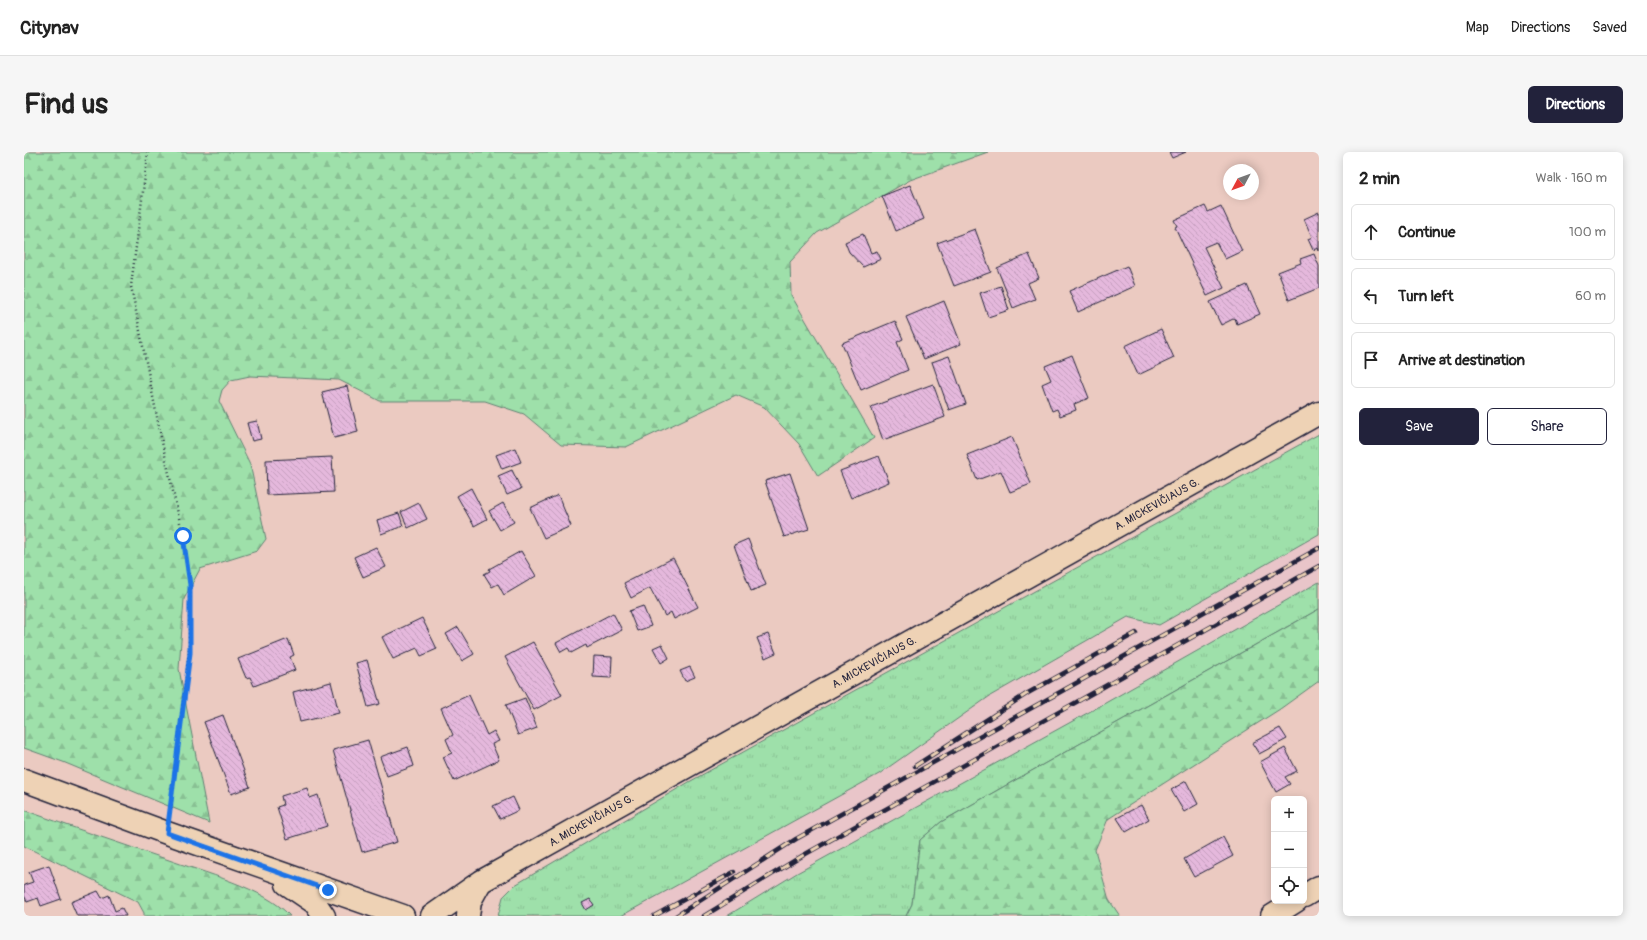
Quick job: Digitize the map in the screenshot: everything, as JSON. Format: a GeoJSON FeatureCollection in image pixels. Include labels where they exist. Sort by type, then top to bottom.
{"type":"FeatureCollection","features":[{"type":"Feature","properties":{"kind":"main road","name":"A. MICKEVIČIAUS G."},"geometry":{"type":"LineString","coordinates":[[432,916],[482,881],[1319,413]]}},
{"type":"Feature","properties":{"kind":"main road"},"geometry":{"type":"LineString","coordinates":[[24,780],[167,833],[403,916]]}},
{"type":"Feature","properties":{"kind":"main road"},"geometry":{"type":"LineString","coordinates":[[258,864],[315,903],[324,916]]}},
{"type":"Feature","properties":{"kind":"main road"},"geometry":{"type":"LineString","coordinates":[[468,916],[470,900],[482,881]]}},
{"type":"Feature","properties":{"kind":"main road"},"geometry":{"type":"LineString","coordinates":[[1307,894],[1319,887]]}},
{"type":"Feature","properties":{"kind":"main road"},"geometry":{"type":"LineString","coordinates":[[1272,916],[1291,904]]}},
{"type":"Feature","properties":{"kind":"path"},"geometry":{"type":"LineString","coordinates":[[148,152],[131,286],[162,442],[183,536],[190,585],[190,653],[167,833]]}},
{"type":"Feature","properties":{"kind":"shaded area"},"geometry":{"type":"Polygon","coordinates":[[[1319,534],[1319,582],[1100,706],[797,873],[727,916],[621,916],[879,774],[990,696],[1128,617],[1159,625],[1319,534]]]}},
{"type":"Feature","properties":{"kind":"green space"},"geometry":{"type":"Polygon","coordinates":[[[24,152],[988,152],[910,180],[817,233],[790,262],[791,295],[874,438],[818,476],[799,444],[764,407],[736,395],[626,447],[561,445],[524,414],[485,401],[380,401],[339,380],[250,376],[231,380],[222,390],[219,401],[250,464],[266,539],[257,551],[200,569],[184,599],[179,669],[209,823],[63,762],[24,748],[24,152]]]}},
{"type":"Feature","properties":{"kind":"green space"},"geometry":{"type":"Polygon","coordinates":[[[1319,434],[1319,534],[1159,625],[1128,617],[990,696],[879,774],[621,916],[498,916],[503,897],[515,885],[689,782],[1319,434]]]}},
{"type":"Feature","properties":{"kind":"green space"},"geometry":{"type":"Polygon","coordinates":[[[1319,582],[1319,609],[941,822],[920,840],[912,904],[906,916],[727,916],[797,873],[1100,706],[1319,582]]]}},
{"type":"Feature","properties":{"kind":"green space"},"geometry":{"type":"Polygon","coordinates":[[[1319,609],[1319,681],[1280,709],[1108,819],[1095,850],[1109,900],[1120,916],[906,916],[912,904],[920,840],[941,822],[1319,609]]]}},
{"type":"Feature","properties":{"kind":"green space"},"geometry":{"type":"Polygon","coordinates":[[[24,810],[232,882],[265,897],[279,906],[290,916],[144,916],[138,902],[24,846],[24,810]]]}},
{"type":"Feature","properties":{"kind":"building"},"geometry":{"type":"Polygon","coordinates":[[[1169,152],[1186,152],[1172,158],[1169,152]]]}},
{"type":"Feature","properties":{"kind":"building"},"geometry":{"type":"Polygon","coordinates":[[[910,185],[924,219],[896,231],[882,196],[910,185]]]}},
{"type":"Feature","properties":{"kind":"building"},"geometry":{"type":"Polygon","coordinates":[[[1205,206],[1208,212],[1221,206],[1242,251],[1225,259],[1216,242],[1204,247],[1224,288],[1207,296],[1175,227],[1177,226],[1174,220],[1205,206]]]}},
{"type":"Feature","properties":{"kind":"building"},"geometry":{"type":"Polygon","coordinates":[[[1319,212],[1319,251],[1318,248],[1313,250],[1308,239],[1312,237],[1304,219],[1319,212]]]}},
{"type":"Feature","properties":{"kind":"building"},"geometry":{"type":"Polygon","coordinates":[[[975,229],[991,272],[954,286],[937,243],[975,229]]]}},
{"type":"Feature","properties":{"kind":"building"},"geometry":{"type":"Polygon","coordinates":[[[863,234],[871,253],[877,251],[881,259],[863,267],[849,252],[845,242],[863,234]]]}},
{"type":"Feature","properties":{"kind":"building"},"geometry":{"type":"Polygon","coordinates":[[[1029,254],[1039,278],[1028,283],[1035,299],[1013,308],[997,268],[1029,254]]]}},
{"type":"Feature","properties":{"kind":"building"},"geometry":{"type":"Polygon","coordinates":[[[1314,254],[1319,266],[1319,288],[1289,300],[1278,272],[1301,263],[1300,259],[1314,254]]]}},
{"type":"Feature","properties":{"kind":"building"},"geometry":{"type":"Polygon","coordinates":[[[1127,266],[1135,286],[1078,312],[1069,291],[1127,266]]]}},
{"type":"Feature","properties":{"kind":"building"},"geometry":{"type":"Polygon","coordinates":[[[1247,285],[1260,314],[1237,324],[1235,318],[1221,325],[1210,302],[1247,285]]]}},
{"type":"Feature","properties":{"kind":"building"},"geometry":{"type":"Polygon","coordinates":[[[1001,286],[1009,310],[988,317],[980,293],[1001,286]]]}},
{"type":"Feature","properties":{"kind":"building"},"geometry":{"type":"Polygon","coordinates":[[[944,301],[961,344],[924,359],[906,317],[944,301]]]}},
{"type":"Feature","properties":{"kind":"building"},"geometry":{"type":"Polygon","coordinates":[[[895,321],[903,339],[897,342],[908,370],[861,390],[842,343],[895,321]]]}},
{"type":"Feature","properties":{"kind":"building"},"geometry":{"type":"Polygon","coordinates":[[[1161,329],[1174,358],[1138,375],[1125,346],[1161,329]]]}},
{"type":"Feature","properties":{"kind":"building"},"geometry":{"type":"Polygon","coordinates":[[[1072,355],[1089,398],[1074,404],[1076,410],[1060,416],[1057,409],[1052,411],[1042,384],[1051,380],[1045,366],[1072,355]]]}},
{"type":"Feature","properties":{"kind":"building"},"geometry":{"type":"Polygon","coordinates":[[[949,356],[966,404],[949,410],[932,362],[949,356]]]}},
{"type":"Feature","properties":{"kind":"building"},"geometry":{"type":"Polygon","coordinates":[[[933,384],[945,417],[883,440],[871,407],[933,384]]]}},
{"type":"Feature","properties":{"kind":"building"},"geometry":{"type":"Polygon","coordinates":[[[347,386],[358,432],[334,438],[322,392],[347,386]]]}},
{"type":"Feature","properties":{"kind":"building"},"geometry":{"type":"Polygon","coordinates":[[[257,421],[261,439],[252,441],[247,423],[257,421]]]}},
{"type":"Feature","properties":{"kind":"building"},"geometry":{"type":"Polygon","coordinates":[[[1012,437],[1031,484],[1010,492],[1001,471],[977,480],[967,455],[1012,437]]]}},
{"type":"Feature","properties":{"kind":"building"},"geometry":{"type":"Polygon","coordinates":[[[515,448],[521,462],[502,469],[496,455],[515,448]]]}},
{"type":"Feature","properties":{"kind":"building"},"geometry":{"type":"Polygon","coordinates":[[[879,456],[889,482],[851,498],[840,471],[879,456]]]}},
{"type":"Feature","properties":{"kind":"building"},"geometry":{"type":"Polygon","coordinates":[[[332,457],[334,492],[267,495],[266,460],[332,457]]]}},
{"type":"Feature","properties":{"kind":"building"},"geometry":{"type":"Polygon","coordinates":[[[512,470],[521,489],[507,495],[498,476],[512,470]]]}},
{"type":"Feature","properties":{"kind":"building"},"geometry":{"type":"Polygon","coordinates":[[[790,473],[809,529],[784,537],[765,481],[790,473]]]}},
{"type":"Feature","properties":{"kind":"building"},"geometry":{"type":"Polygon","coordinates":[[[471,488],[487,519],[474,526],[457,496],[471,488]]]}},
{"type":"Feature","properties":{"kind":"building"},"geometry":{"type":"Polygon","coordinates":[[[558,495],[571,526],[544,538],[530,508],[558,495]]]}},
{"type":"Feature","properties":{"kind":"building"},"geometry":{"type":"Polygon","coordinates":[[[419,503],[427,519],[408,528],[401,512],[419,503]]]}},
{"type":"Feature","properties":{"kind":"building"},"geometry":{"type":"Polygon","coordinates":[[[503,503],[514,522],[500,530],[489,511],[503,503]]]}},
{"type":"Feature","properties":{"kind":"building"},"geometry":{"type":"Polygon","coordinates":[[[399,513],[403,526],[381,534],[377,520],[399,513]]]}},
{"type":"Feature","properties":{"kind":"building"},"geometry":{"type":"Polygon","coordinates":[[[748,539],[766,585],[751,591],[734,545],[748,539]]]}},
{"type":"Feature","properties":{"kind":"building"},"geometry":{"type":"Polygon","coordinates":[[[376,547],[386,567],[363,577],[354,557],[376,547]]]}},
{"type":"Feature","properties":{"kind":"building"},"geometry":{"type":"Polygon","coordinates":[[[521,551],[536,576],[504,595],[498,584],[492,587],[484,574],[490,571],[489,569],[521,551]]]}},
{"type":"Feature","properties":{"kind":"building"},"geometry":{"type":"Polygon","coordinates":[[[673,558],[698,607],[674,619],[671,612],[665,616],[650,588],[631,598],[624,583],[673,558]]]}},
{"type":"Feature","properties":{"kind":"building"},"geometry":{"type":"Polygon","coordinates":[[[643,606],[651,626],[637,631],[629,611],[643,606]]]}},
{"type":"Feature","properties":{"kind":"building"},"geometry":{"type":"Polygon","coordinates":[[[613,613],[622,630],[587,648],[586,645],[571,653],[568,648],[561,652],[556,643],[613,613]]]}},
{"type":"Feature","properties":{"kind":"building"},"geometry":{"type":"Polygon","coordinates":[[[422,618],[437,649],[421,656],[417,648],[393,659],[382,637],[422,618]]]}},
{"type":"Feature","properties":{"kind":"building"},"geometry":{"type":"Polygon","coordinates":[[[458,627],[474,654],[462,661],[446,634],[458,627]]]}},
{"type":"Feature","properties":{"kind":"building"},"geometry":{"type":"Polygon","coordinates":[[[768,634],[776,653],[765,658],[757,638],[768,634]]]}},
{"type":"Feature","properties":{"kind":"building"},"geometry":{"type":"Polygon","coordinates":[[[288,639],[294,655],[290,657],[295,670],[254,686],[250,677],[246,678],[238,659],[288,639]]]}},
{"type":"Feature","properties":{"kind":"building"},"geometry":{"type":"Polygon","coordinates":[[[533,642],[562,695],[534,710],[505,657],[533,642]]]}},
{"type":"Feature","properties":{"kind":"building"},"geometry":{"type":"Polygon","coordinates":[[[662,644],[669,658],[661,663],[653,648],[662,644]]]}},
{"type":"Feature","properties":{"kind":"building"},"geometry":{"type":"Polygon","coordinates":[[[594,656],[612,657],[611,678],[593,677],[594,656]]]}},
{"type":"Feature","properties":{"kind":"building"},"geometry":{"type":"Polygon","coordinates":[[[367,660],[380,704],[368,707],[356,663],[367,660]]]}},
{"type":"Feature","properties":{"kind":"building"},"geometry":{"type":"Polygon","coordinates":[[[690,667],[695,677],[685,681],[680,671],[690,667]]]}},
{"type":"Feature","properties":{"kind":"building"},"geometry":{"type":"Polygon","coordinates":[[[331,682],[339,713],[300,722],[293,692],[331,682]]]}},
{"type":"Feature","properties":{"kind":"building"},"geometry":{"type":"Polygon","coordinates":[[[469,695],[487,735],[494,731],[499,741],[492,744],[499,760],[454,781],[443,757],[452,753],[446,739],[453,735],[441,708],[469,695]]]}},
{"type":"Feature","properties":{"kind":"building"},"geometry":{"type":"Polygon","coordinates":[[[525,698],[537,728],[518,735],[506,705],[525,698]]]}},
{"type":"Feature","properties":{"kind":"building"},"geometry":{"type":"Polygon","coordinates":[[[223,715],[250,787],[231,794],[204,722],[223,715]]]}},
{"type":"Feature","properties":{"kind":"building"},"geometry":{"type":"Polygon","coordinates":[[[1280,728],[1287,739],[1259,754],[1252,743],[1280,728]]]}},
{"type":"Feature","properties":{"kind":"building"},"geometry":{"type":"Polygon","coordinates":[[[368,740],[397,842],[362,852],[333,750],[368,740]]]}},
{"type":"Feature","properties":{"kind":"building"},"geometry":{"type":"Polygon","coordinates":[[[408,747],[414,766],[387,776],[380,757],[408,747]]]}},
{"type":"Feature","properties":{"kind":"building"},"geometry":{"type":"Polygon","coordinates":[[[1285,748],[1297,771],[1285,777],[1290,784],[1276,792],[1260,762],[1285,748]]]}},
{"type":"Feature","properties":{"kind":"building"},"geometry":{"type":"Polygon","coordinates":[[[1186,781],[1198,804],[1184,812],[1171,790],[1186,781]]]}},
{"type":"Feature","properties":{"kind":"building"},"geometry":{"type":"Polygon","coordinates":[[[307,788],[310,798],[318,795],[327,826],[287,839],[277,807],[283,805],[281,796],[307,788]]]}},
{"type":"Feature","properties":{"kind":"building"},"geometry":{"type":"Polygon","coordinates":[[[513,797],[519,810],[500,819],[493,806],[513,797]]]}},
{"type":"Feature","properties":{"kind":"building"},"geometry":{"type":"Polygon","coordinates":[[[1141,805],[1149,819],[1126,832],[1117,818],[1141,805]]]}},
{"type":"Feature","properties":{"kind":"building"},"geometry":{"type":"Polygon","coordinates":[[[1223,837],[1233,856],[1194,877],[1184,859],[1223,837]]]}},
{"type":"Feature","properties":{"kind":"building"},"geometry":{"type":"Polygon","coordinates":[[[49,865],[61,899],[41,906],[38,898],[27,902],[24,895],[24,885],[33,882],[29,872],[49,865]]]}},
{"type":"Feature","properties":{"kind":"building"},"geometry":{"type":"Polygon","coordinates":[[[98,891],[102,898],[109,895],[115,911],[122,908],[126,916],[77,916],[71,902],[98,891]]]}},
{"type":"Feature","properties":{"kind":"building"},"geometry":{"type":"Polygon","coordinates":[[[590,899],[594,905],[586,910],[582,903],[590,899]]]}},
{"type":"Feature","properties":{"kind":"railway"},"geometry":{"type":"LineString","coordinates":[[676,916],[796,839],[1319,548]]}},
{"type":"Feature","properties":{"kind":"railway"},"geometry":{"type":"LineString","coordinates":[[704,916],[802,856],[1319,566]]}},
{"type":"Feature","properties":{"kind":"railway"},"geometry":{"type":"LineString","coordinates":[[915,766],[1028,693],[1136,633]]}},
{"type":"Feature","properties":{"kind":"railway"},"geometry":{"type":"LineString","coordinates":[[654,916],[734,872]]}},
{"type":"Feature","properties":{"kind":"route"},"geometry":{"type":"LineString","coordinates":[[183,536],[190,585],[190,653],[167,833],[328,890]]}}]}
